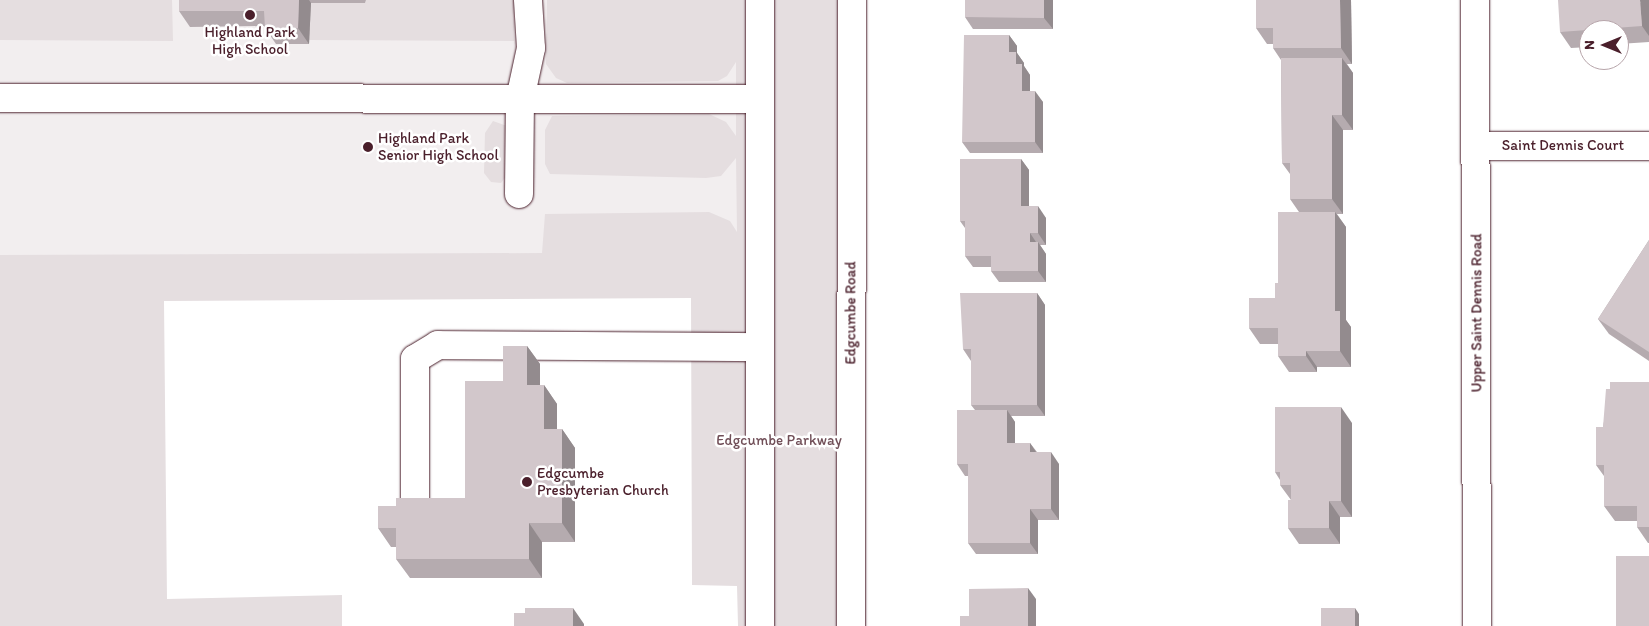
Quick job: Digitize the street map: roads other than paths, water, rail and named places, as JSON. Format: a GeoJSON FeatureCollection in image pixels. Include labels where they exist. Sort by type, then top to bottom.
{"type":"FeatureCollection","features":[{"type":"Feature","properties":{"kind":"street"},"geometry":{"type":"LineString","coordinates":[[519,194],[520,99],[531,48],[528,0]]}},
{"type":"Feature","properties":{"kind":"street"},"geometry":{"type":"LineString","coordinates":[[760,0],[760,626]]}},
{"type":"Feature","properties":{"kind":"street","name":"Edgcumbe Road"},"geometry":{"type":"LineString","coordinates":[[851,626],[852,0]]}},
{"type":"Feature","properties":{"kind":"street","name":"Upper Saint Dennis Road"},"geometry":{"type":"LineString","coordinates":[[1476,0],[1477,626]]}},
{"type":"Feature","properties":{"kind":"street"},"geometry":{"type":"LineString","coordinates":[[0,98],[760,99]]}},
{"type":"Feature","properties":{"kind":"street","name":"Saint Dennis Court"},"geometry":{"type":"LineString","coordinates":[[1476,146],[1649,146]]}},
{"type":"Feature","properties":{"kind":"street"},"geometry":{"type":"LineString","coordinates":[[415,508],[415,359],[438,346],[760,347]]}},
{"type":"Feature","properties":{"kind":"place","name":"Highland Park High School"},"geometry":{"type":"Point","coordinates":[250,15]}},
{"type":"Feature","properties":{"kind":"place","name":"Highland Park Senior High School"},"geometry":{"type":"Point","coordinates":[368,147]}},
{"type":"Feature","properties":{"kind":"place","name":"Edgcumbe Presbyterian Church"},"geometry":{"type":"Point","coordinates":[527,482]}},
{"type":"Feature","properties":{"kind":"park label","name":"Edgcumbe Parkway"},"geometry":{"type":"Point","coordinates":[779,441]}}]}
